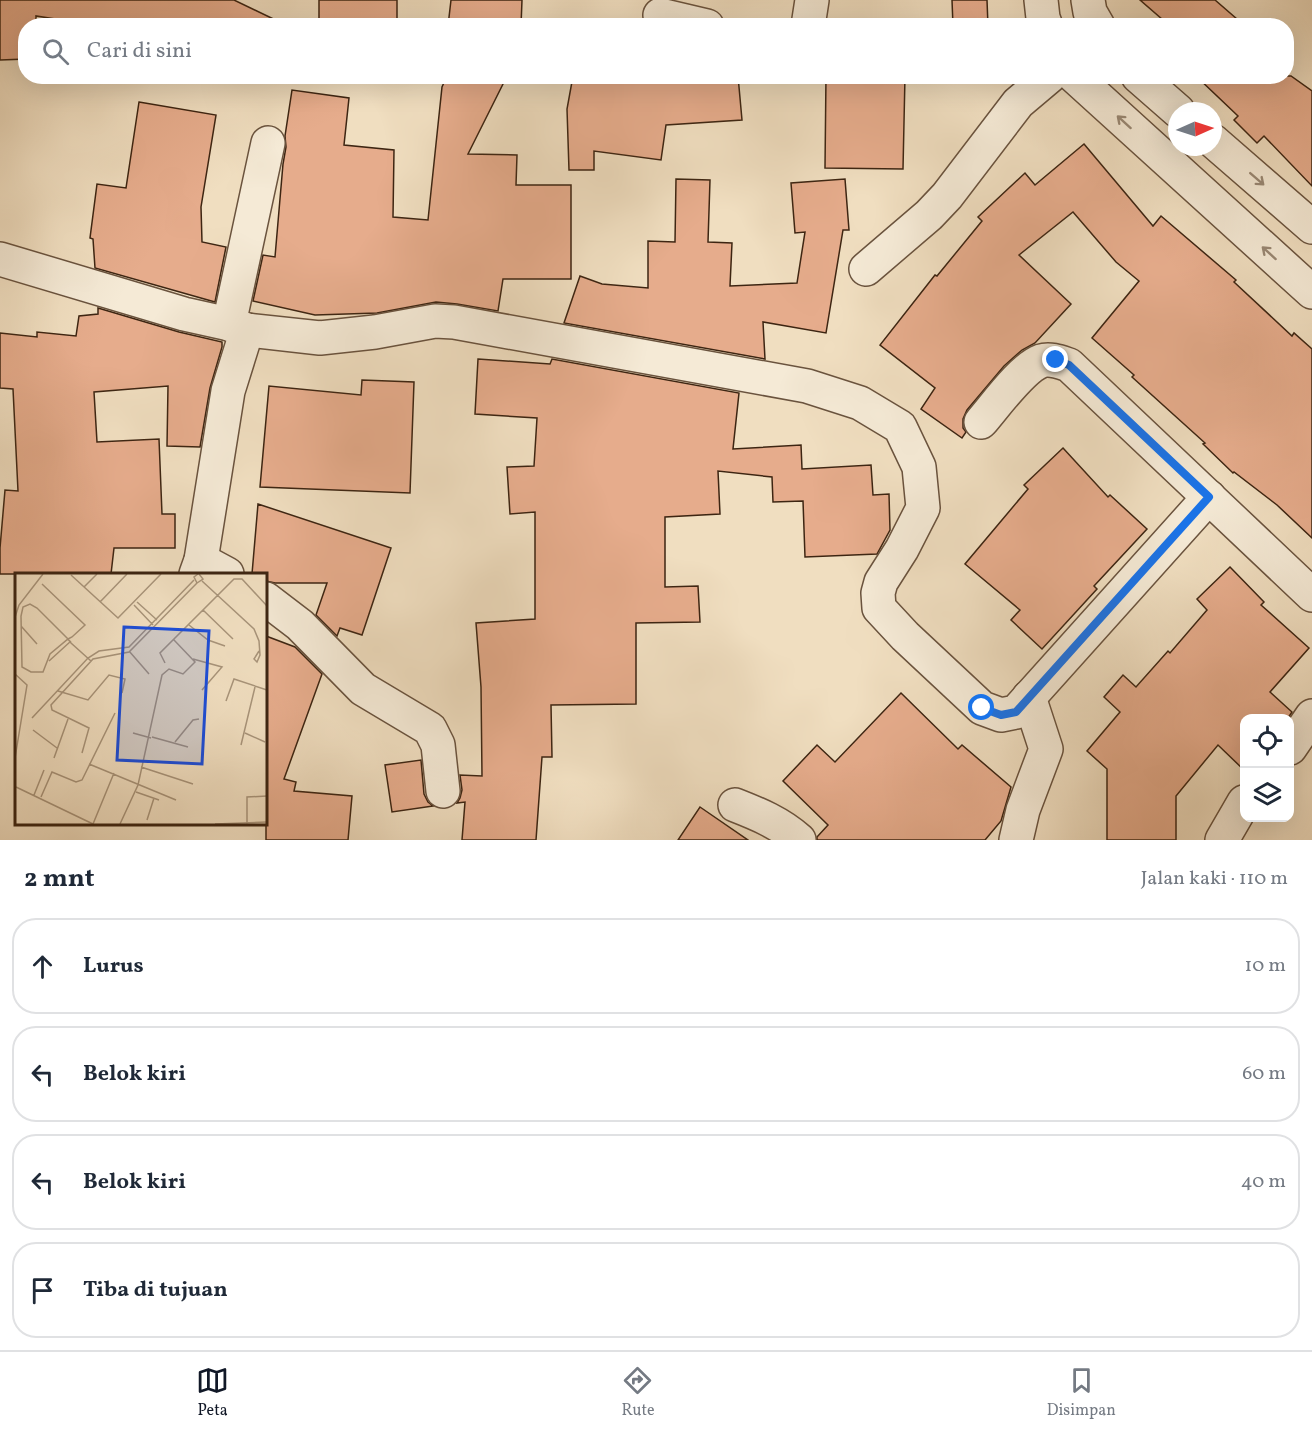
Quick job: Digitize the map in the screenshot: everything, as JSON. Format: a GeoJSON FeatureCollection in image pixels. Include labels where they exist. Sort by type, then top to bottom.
{"type":"FeatureCollection","features":[{"type":"Feature","properties":{"kind":"street"},"geometry":{"type":"LineString","coordinates":[[809,18],[812,0]]}},
{"type":"Feature","properties":{"kind":"street"},"geometry":{"type":"LineString","coordinates":[[1041,0],[1043,18]]}},
{"type":"Feature","properties":{"kind":"street"},"geometry":{"type":"LineString","coordinates":[[1088,0],[1093,18]]}},
{"type":"Feature","properties":{"kind":"street"},"geometry":{"type":"LineString","coordinates":[[660,15],[673,18]]}},
{"type":"Feature","properties":{"kind":"street"},"geometry":{"type":"LineString","coordinates":[[866,269],[929,215],[1018,103],[1041,84]]}},
{"type":"Feature","properties":{"kind":"street"},"geometry":{"type":"LineString","coordinates":[[1083,84],[1312,292]]}},
{"type":"Feature","properties":{"kind":"street"},"geometry":{"type":"LineString","coordinates":[[1147,84],[1168,102]]}},
{"type":"Feature","properties":{"kind":"street"},"geometry":{"type":"LineString","coordinates":[[208,570],[228,392],[268,143]]}},
{"type":"Feature","properties":{"kind":"street"},"geometry":{"type":"LineString","coordinates":[[1222,149],[1312,227]]}},
{"type":"Feature","properties":{"kind":"street"},"geometry":{"type":"LineString","coordinates":[[0,260],[184,314],[238,327],[320,338],[375,332],[435,321],[454,322],[807,386],[861,403],[900,427],[920,467],[923,508],[902,549],[881,582],[878,593],[879,608],[905,636],[982,708],[1001,715],[1016,712],[1209,497]]}},
{"type":"Feature","properties":{"kind":"street"},"geometry":{"type":"LineString","coordinates":[[981,422],[1027,370],[1042,360],[1056,360],[1069,365],[1312,596]]}},
{"type":"Feature","properties":{"kind":"street"},"geometry":{"type":"LineString","coordinates":[[267,600],[300,625],[363,689],[430,729],[438,745],[443,791]]}},
{"type":"Feature","properties":{"kind":"street"},"geometry":{"type":"LineString","coordinates":[[1016,840],[1023,810],[1046,749],[1029,697]]}},
{"type":"Feature","properties":{"kind":"street"},"geometry":{"type":"LineString","coordinates":[[1294,742],[1312,716]]}},
{"type":"Feature","properties":{"kind":"street"},"geometry":{"type":"LineString","coordinates":[[735,805],[762,815],[800,840]]}},
{"type":"Feature","properties":{"kind":"street"},"geometry":{"type":"LineString","coordinates":[[1222,840],[1240,810]]}},
{"type":"Feature","properties":{"kind":"building"},"geometry":{"type":"Polygon","coordinates":[[[0,0],[234,0],[271,18],[49,18],[36,16],[36,18],[18,18],[18,59],[0,60],[0,0]]]}},
{"type":"Feature","properties":{"kind":"building"},"geometry":{"type":"Polygon","coordinates":[[[319,0],[397,0],[397,18],[319,18],[319,0]]]}},
{"type":"Feature","properties":{"kind":"building"},"geometry":{"type":"Polygon","coordinates":[[[451,0],[522,0],[521,18],[449,18],[451,0]]]}},
{"type":"Feature","properties":{"kind":"building"},"geometry":{"type":"Polygon","coordinates":[[[952,0],[987,0],[988,18],[953,18],[952,0]]]}},
{"type":"Feature","properties":{"kind":"building"},"geometry":{"type":"Polygon","coordinates":[[[1140,0],[1215,0],[1236,18],[1161,18],[1140,0]]]}},
{"type":"Feature","properties":{"kind":"building"},"geometry":{"type":"Polygon","coordinates":[[[1294,78],[1312,91],[1312,186],[1264,136],[1257,143],[1234,120],[1238,116],[1204,84],[1294,84],[1294,78]]]}},
{"type":"Feature","properties":{"kind":"building"},"geometry":{"type":"Polygon","coordinates":[[[443,84],[503,84],[468,154],[517,155],[516,185],[571,185],[571,279],[503,279],[498,311],[436,302],[377,313],[315,315],[253,301],[263,255],[275,257],[286,147],[285,136],[292,90],[349,98],[344,145],[394,150],[393,217],[428,220],[443,84]]]}},
{"type":"Feature","properties":{"kind":"building"},"geometry":{"type":"Polygon","coordinates":[[[572,84],[739,84],[742,120],[666,125],[661,160],[594,151],[594,170],[569,170],[567,109],[572,84]]]}},
{"type":"Feature","properties":{"kind":"building"},"geometry":{"type":"Polygon","coordinates":[[[826,84],[905,84],[903,169],[825,168],[826,84]]]}},
{"type":"Feature","properties":{"kind":"building"},"geometry":{"type":"Polygon","coordinates":[[[139,102],[216,115],[201,207],[202,242],[226,247],[215,302],[95,268],[93,239],[90,238],[97,184],[126,188],[139,102]]]}},
{"type":"Feature","properties":{"kind":"building"},"geometry":{"type":"Polygon","coordinates":[[[1084,144],[1153,226],[1161,216],[1236,280],[1234,282],[1292,336],[1294,333],[1312,349],[1312,538],[1277,505],[1233,473],[1203,444],[1205,443],[1132,377],[1134,375],[1092,338],[1139,281],[1116,262],[1073,212],[1019,255],[1071,304],[1035,343],[1022,350],[1004,366],[967,410],[963,419],[963,428],[966,432],[962,438],[921,409],[935,388],[880,345],[935,275],[937,276],[982,221],[978,217],[1025,173],[1035,185],[1084,144]]]}},
{"type":"Feature","properties":{"kind":"building"},"geometry":{"type":"Polygon","coordinates":[[[676,179],[710,180],[708,242],[732,243],[730,286],[797,283],[805,232],[795,233],[791,183],[845,179],[849,230],[843,230],[826,333],[763,322],[765,359],[564,323],[580,276],[602,284],[648,288],[648,241],[675,242],[676,179]]]}},
{"type":"Feature","properties":{"kind":"building"},"geometry":{"type":"Polygon","coordinates":[[[98,308],[222,342],[210,388],[200,447],[167,446],[168,386],[94,392],[97,442],[159,439],[162,514],[175,514],[175,548],[114,548],[111,573],[0,574],[5,490],[18,491],[13,389],[0,388],[0,333],[37,337],[37,332],[76,336],[79,316],[98,314],[98,308]]]}},
{"type":"Feature","properties":{"kind":"building"},"geometry":{"type":"Polygon","coordinates":[[[478,359],[550,364],[552,359],[739,393],[733,449],[801,445],[802,469],[871,465],[873,495],[889,494],[890,530],[877,554],[805,557],[803,501],[773,502],[772,477],[718,471],[720,514],[665,517],[665,587],[698,586],[700,622],[636,623],[636,704],[551,705],[552,757],[542,757],[536,840],[462,840],[465,802],[457,803],[462,790],[460,775],[482,776],[481,687],[476,623],[535,619],[535,512],[510,514],[507,467],[534,466],[537,418],[475,414],[478,359]]]}},
{"type":"Feature","properties":{"kind":"building"},"geometry":{"type":"Polygon","coordinates":[[[362,380],[414,382],[410,493],[260,487],[269,386],[361,395],[362,380]]]}},
{"type":"Feature","properties":{"kind":"building"},"geometry":{"type":"Polygon","coordinates":[[[1063,448],[1108,497],[1110,495],[1147,529],[1094,586],[1097,589],[1042,649],[1011,620],[1020,610],[965,564],[1028,489],[1024,485],[1063,448]]]}},
{"type":"Feature","properties":{"kind":"building"},"geometry":{"type":"Polygon","coordinates":[[[258,504],[391,548],[362,635],[340,628],[337,636],[316,615],[327,583],[275,583],[267,581],[267,573],[252,573],[258,504]]]}},
{"type":"Feature","properties":{"kind":"building"},"geometry":{"type":"Polygon","coordinates":[[[1230,567],[1264,602],[1261,605],[1309,648],[1270,692],[1292,712],[1291,714],[1240,714],[1240,766],[1218,745],[1176,796],[1176,840],[1107,840],[1107,769],[1087,751],[1120,712],[1104,697],[1123,675],[1136,687],[1168,651],[1170,653],[1207,610],[1197,599],[1230,567]]]}},
{"type":"Feature","properties":{"kind":"building"},"geometry":{"type":"Polygon","coordinates":[[[267,636],[295,647],[322,674],[284,779],[296,782],[294,791],[352,796],[348,840],[266,840],[267,636]]]}},
{"type":"Feature","properties":{"kind":"building"},"geometry":{"type":"Polygon","coordinates":[[[901,693],[958,749],[962,745],[1011,787],[1001,821],[985,840],[817,840],[828,825],[783,781],[817,745],[835,762],[901,693]]]}},
{"type":"Feature","properties":{"kind":"building"},"geometry":{"type":"Polygon","coordinates":[[[421,760],[424,794],[433,806],[392,812],[385,765],[421,760]]]}},
{"type":"Feature","properties":{"kind":"building"},"geometry":{"type":"Polygon","coordinates":[[[700,807],[748,840],[678,840],[700,807]]]}},
{"type":"Feature","properties":{"kind":"route"},"geometry":{"type":"LineString","coordinates":[[982,708],[1001,715],[1016,712],[1209,497],[1069,365],[1056,360]]}}]}
